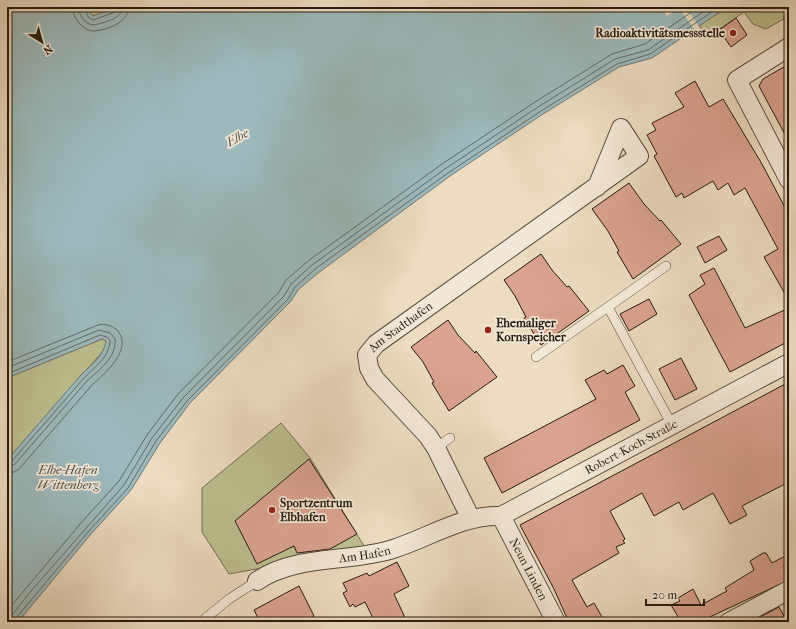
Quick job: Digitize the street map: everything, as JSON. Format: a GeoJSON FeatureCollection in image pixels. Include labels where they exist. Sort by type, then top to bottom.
{"type":"FeatureCollection","features":[{"type":"Feature","properties":{"kind":"street"},"geometry":{"type":"LineString","coordinates":[[789,47],[736,80],[789,180]]}},
{"type":"Feature","properties":{"kind":"street","name":"Am Stadthafen"},"geometry":{"type":"LineString","coordinates":[[471,519],[443,443],[428,436],[375,379],[369,368],[367,355],[376,344],[597,187]]}},
{"type":"Feature","properties":{"kind":"street","name":"Robert-Koch-Straße"},"geometry":{"type":"LineString","coordinates":[[471,519],[486,516],[501,516],[789,363]]}},
{"type":"Feature","properties":{"kind":"street","name":"Neun Linden"},"geometry":{"type":"LineString","coordinates":[[501,516],[556,622]]}},
{"type":"Feature","properties":{"kind":"street","name":"Am Hafen"},"geometry":{"type":"LineString","coordinates":[[257,581],[276,570],[392,549],[471,519]]}},
{"type":"Feature","properties":{"kind":"street"},"geometry":{"type":"LineString","coordinates":[[729,622],[789,590]]}},
{"type":"Feature","properties":{"kind":"lane"},"geometry":{"type":"LineString","coordinates":[[536,357],[666,266]]}},
{"type":"Feature","properties":{"kind":"lane"},"geometry":{"type":"LineString","coordinates":[[608,307],[672,424]]}},
{"type":"Feature","properties":{"kind":"lane"},"geometry":{"type":"LineString","coordinates":[[201,622],[230,599],[257,581]]}},
{"type":"Feature","properties":{"kind":"green space"},"geometry":{"type":"Polygon","coordinates":[[[86,7],[118,7],[93,16],[86,7]]]}},
{"type":"Feature","properties":{"kind":"green space"},"geometry":{"type":"Polygon","coordinates":[[[729,7],[789,7],[789,16],[766,29],[753,24],[744,12],[707,38],[699,25],[729,7]]]}},
{"type":"Feature","properties":{"kind":"green space"},"geometry":{"type":"Polygon","coordinates":[[[102,339],[106,341],[105,349],[7,460],[7,378],[102,339]]]}},
{"type":"Feature","properties":{"kind":"green space","name":"Sportzentrum Elbhafen"},"geometry":{"type":"Polygon","coordinates":[[[281,423],[310,458],[366,549],[229,574],[202,532],[202,488],[281,423]]]}},
{"type":"Feature","properties":{"kind":"water"},"geometry":{"type":"Polygon","coordinates":[[[7,7],[86,7],[93,16],[118,7],[727,7],[652,58],[619,67],[543,114],[450,176],[318,273],[298,290],[291,301],[190,403],[160,443],[131,490],[91,534],[18,622],[7,622],[7,460],[81,375],[100,356],[106,341],[102,339],[7,378],[7,7]]]}},
{"type":"Feature","properties":{"kind":"pier"},"geometry":{"type":"Polygon","coordinates":[[[686,7],[699,27],[695,30],[679,8],[667,16],[662,8],[686,7]]]}},
{"type":"Feature","properties":{"kind":"building","name":"Radioaktivitätsmessstelle"},"geometry":{"type":"Polygon","coordinates":[[[736,18],[747,35],[731,47],[719,30],[736,18]]]}},
{"type":"Feature","properties":{"kind":"building"},"geometry":{"type":"Polygon","coordinates":[[[789,64],[789,142],[759,86],[763,79],[789,64]]]}},
{"type":"Feature","properties":{"kind":"building"},"geometry":{"type":"Polygon","coordinates":[[[695,81],[709,107],[723,99],[762,164],[789,215],[789,301],[764,257],[778,249],[745,188],[734,195],[728,183],[718,190],[713,181],[684,198],[682,193],[676,197],[654,156],[657,154],[647,135],[656,130],[652,123],[684,107],[675,93],[695,81]]]}},
{"type":"Feature","properties":{"kind":"building"},"geometry":{"type":"Polygon","coordinates":[[[629,183],[644,204],[660,221],[661,220],[681,244],[633,279],[617,252],[619,251],[608,231],[592,209],[629,183]]]}},
{"type":"Feature","properties":{"kind":"building"},"geometry":{"type":"Polygon","coordinates":[[[719,236],[727,250],[705,263],[697,247],[719,236]]]}},
{"type":"Feature","properties":{"kind":"building"},"geometry":{"type":"Polygon","coordinates":[[[541,254],[552,270],[567,287],[569,286],[589,311],[541,345],[524,318],[526,317],[515,296],[504,280],[541,254]]]}},
{"type":"Feature","properties":{"kind":"building"},"geometry":{"type":"Polygon","coordinates":[[[714,268],[745,328],[789,308],[789,341],[730,372],[689,295],[705,284],[700,275],[714,268]]]}},
{"type":"Feature","properties":{"kind":"building"},"geometry":{"type":"Polygon","coordinates":[[[649,299],[657,314],[629,331],[620,314],[649,299]]]}},
{"type":"Feature","properties":{"kind":"building"},"geometry":{"type":"Polygon","coordinates":[[[448,320],[458,335],[475,353],[476,351],[497,377],[449,411],[432,383],[434,382],[423,362],[411,347],[448,320]]]}},
{"type":"Feature","properties":{"kind":"building"},"geometry":{"type":"Polygon","coordinates":[[[681,358],[697,389],[675,400],[659,369],[681,358]]]}},
{"type":"Feature","properties":{"kind":"building"},"geometry":{"type":"Polygon","coordinates":[[[623,365],[635,386],[625,392],[640,420],[502,493],[484,458],[596,399],[585,380],[604,370],[607,374],[623,365]]]}},
{"type":"Feature","properties":{"kind":"building"},"geometry":{"type":"Polygon","coordinates":[[[789,382],[789,482],[742,506],[747,515],[730,524],[713,493],[683,510],[679,502],[654,516],[642,493],[610,511],[625,539],[623,541],[625,543],[616,547],[619,553],[572,580],[587,607],[594,603],[605,622],[566,622],[567,618],[554,589],[520,525],[789,382]]]}},
{"type":"Feature","properties":{"kind":"building"},"geometry":{"type":"Polygon","coordinates":[[[309,459],[357,534],[330,549],[297,553],[294,546],[257,564],[235,521],[309,459]]]}},
{"type":"Feature","properties":{"kind":"building"},"geometry":{"type":"Polygon","coordinates":[[[763,553],[766,553],[772,563],[789,554],[789,580],[699,622],[681,622],[671,605],[680,601],[678,598],[693,589],[701,605],[727,591],[725,588],[754,570],[750,561],[763,553]]]}},
{"type":"Feature","properties":{"kind":"building"},"geometry":{"type":"Polygon","coordinates":[[[397,562],[409,586],[394,594],[407,622],[375,622],[365,602],[355,607],[353,604],[350,607],[343,593],[347,591],[343,583],[367,573],[369,576],[397,562]]]}},
{"type":"Feature","properties":{"kind":"building"},"geometry":{"type":"Polygon","coordinates":[[[299,586],[314,616],[302,622],[260,622],[254,610],[299,586]]]}},
{"type":"Feature","properties":{"kind":"building"},"geometry":{"type":"Polygon","coordinates":[[[779,607],[787,622],[758,622],[756,619],[779,607]]]}},
{"type":"Feature","properties":{"kind":"place","name":"Radioaktivitätsmessstelle"},"geometry":{"type":"Point","coordinates":[733,33]}},
{"type":"Feature","properties":{"kind":"place","name":"Ehemaliger Kornspeicher"},"geometry":{"type":"Point","coordinates":[488,330]}},
{"type":"Feature","properties":{"kind":"place","name":"Sportzentrum Elbhafen"},"geometry":{"type":"Point","coordinates":[272,510]}},
{"type":"Feature","properties":{"kind":"water label","name":"Elbe"},"geometry":{"type":"Point","coordinates":[237,137]}},
{"type":"Feature","properties":{"kind":"water label","name":"Elbe-Hafen Wittenberg"},"geometry":{"type":"Point","coordinates":[68,476]}}]}
